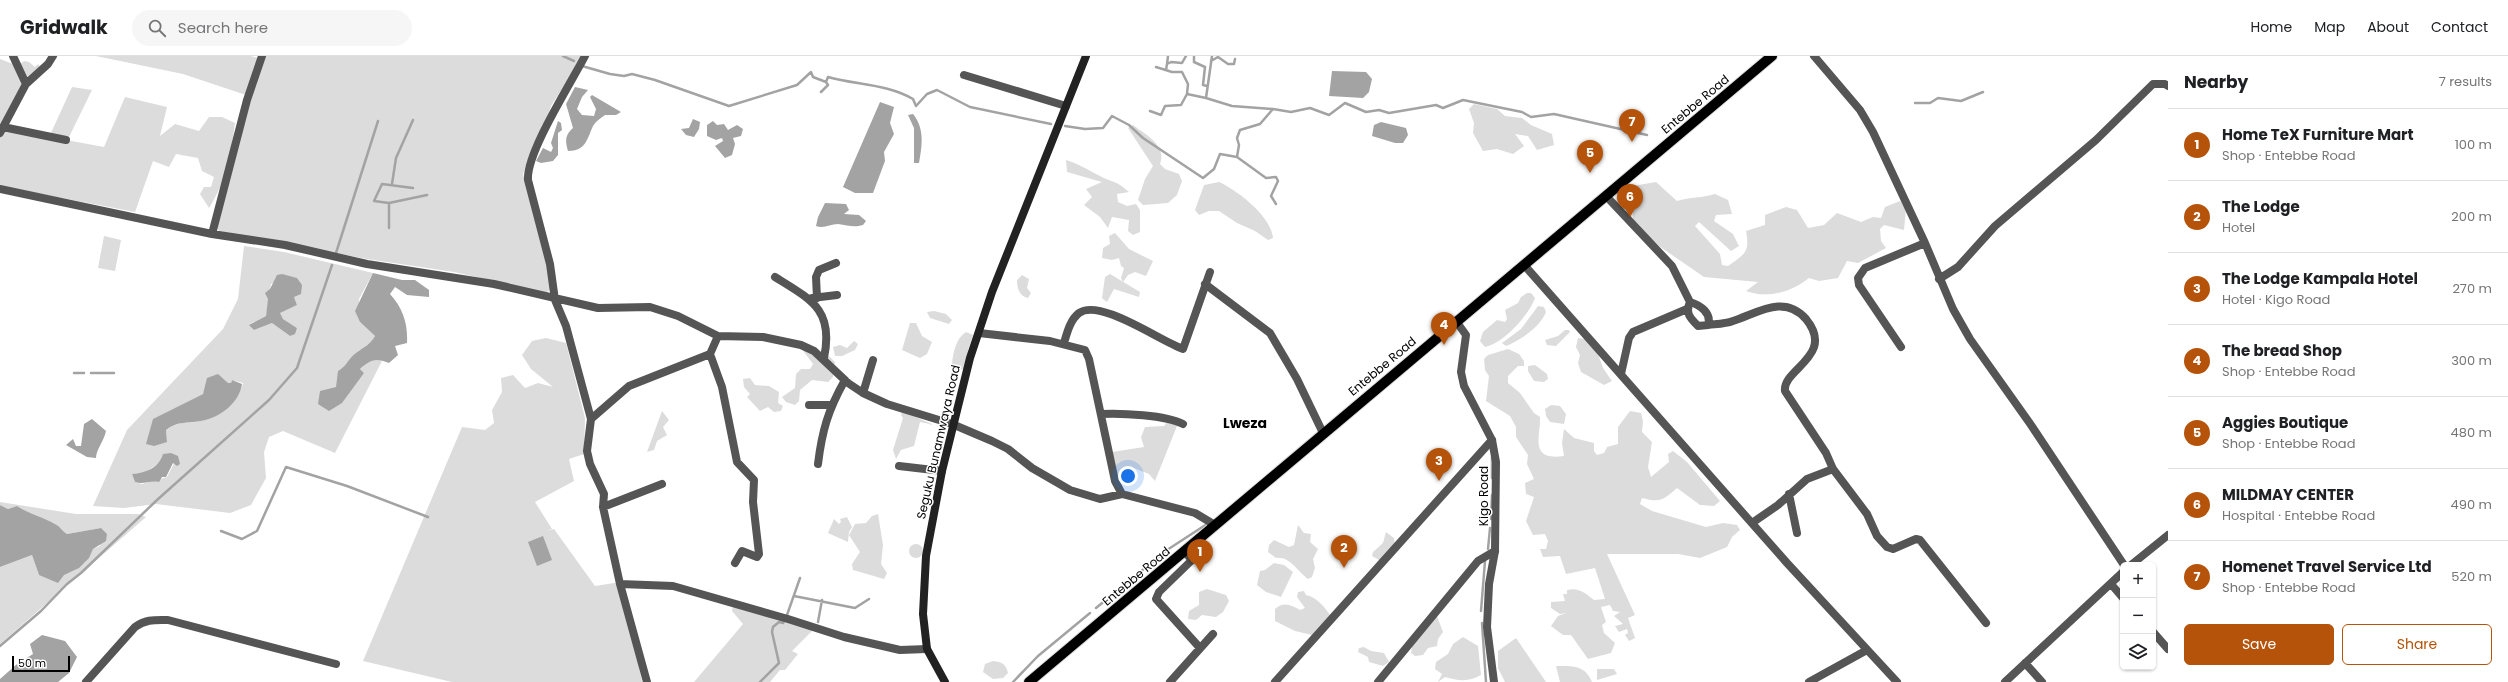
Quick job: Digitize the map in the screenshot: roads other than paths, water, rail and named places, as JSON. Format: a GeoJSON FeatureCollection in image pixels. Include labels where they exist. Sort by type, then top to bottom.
{"type":"FeatureCollection","features":[{"type":"Feature","properties":{"kind":"main road","name":"Seguku Bunamwaya Road"},"geometry":{"type":"LineString","coordinates":[[945,682],[927,649],[923,614],[926,556],[952,424],[992,292],[1086,56]]}},
{"type":"Feature","properties":{"kind":"main road","name":"Entebbe Road"},"geometry":{"type":"LineString","coordinates":[[1029,682],[1185,552],[1456,321],[1525,266],[1607,197],[1651,157],[1772,56]]}},
{"type":"Feature","properties":{"kind":"street"},"geometry":{"type":"LineString","coordinates":[[13,56],[26,84]]}},
{"type":"Feature","properties":{"kind":"street"},"geometry":{"type":"LineString","coordinates":[[53,56],[48,64],[26,84],[2,130],[66,140]]}},
{"type":"Feature","properties":{"kind":"street"},"geometry":{"type":"LineString","coordinates":[[212,234],[247,100],[262,56]]}},
{"type":"Feature","properties":{"kind":"street"},"geometry":{"type":"LineString","coordinates":[[585,56],[565,90],[528,170],[536,216],[554,282],[555,300],[566,326],[591,419],[588,451],[590,464],[604,494],[603,507],[620,584],[647,682]]}},
{"type":"Feature","properties":{"kind":"street"},"geometry":{"type":"LineString","coordinates":[[1814,56],[1863,115],[1925,243],[1939,279],[1970,339],[2036,431],[2122,562]]}},
{"type":"Feature","properties":{"kind":"street"},"geometry":{"type":"LineString","coordinates":[[964,75],[1066,106]]}},
{"type":"Feature","properties":{"kind":"street"},"geometry":{"type":"LineString","coordinates":[[1939,279],[1958,267],[1995,226],[2096,140],[2153,84],[2165,84],[2168,86]]}},
{"type":"Feature","properties":{"kind":"street"},"geometry":{"type":"LineString","coordinates":[[0,189],[212,234],[285,245],[367,264],[494,284],[555,300],[598,308],[650,307],[678,316],[718,336],[763,337],[786,341],[814,351],[824,358],[845,380],[863,393],[887,404],[952,424],[1005,447],[1032,468],[1070,490],[1096,498],[1122,494],[1195,513],[1215,525]]}},
{"type":"Feature","properties":{"kind":"street"},"geometry":{"type":"LineString","coordinates":[[1607,197],[1672,266],[1689,305],[1690,318],[1698,326],[1732,322],[1769,308],[1785,306],[1798,310],[1812,327],[1815,341],[1808,358],[1786,384],[1786,391],[1826,453],[1833,469],[1867,514],[1882,543],[1894,548],[1916,539],[1920,540],[1986,623]]}},
{"type":"Feature","properties":{"kind":"street"},"geometry":{"type":"LineString","coordinates":[[1901,347],[1859,285],[1858,278],[1865,268],[1925,243]]}},
{"type":"Feature","properties":{"kind":"street"},"geometry":{"type":"LineString","coordinates":[[813,298],[816,277],[819,270],[836,263]]}},
{"type":"Feature","properties":{"kind":"street"},"geometry":{"type":"LineString","coordinates":[[1525,266],[1752,523],[1897,682]]}},
{"type":"Feature","properties":{"kind":"street"},"geometry":{"type":"LineString","coordinates":[[1064,343],[1068,330],[1077,314],[1091,310],[1110,314],[1183,349],[1210,272]]}},
{"type":"Feature","properties":{"kind":"street"},"geometry":{"type":"LineString","coordinates":[[775,277],[813,298],[820,309],[827,329],[824,358]]}},
{"type":"Feature","properties":{"kind":"street"},"geometry":{"type":"LineString","coordinates":[[1205,284],[1270,333],[1297,378],[1323,433]]}},
{"type":"Feature","properties":{"kind":"street"},"geometry":{"type":"LineString","coordinates":[[813,298],[837,295]]}},
{"type":"Feature","properties":{"kind":"street"},"geometry":{"type":"LineString","coordinates":[[1621,374],[1629,338],[1633,332],[1689,305],[1705,312],[1709,322],[1708,325]]}},
{"type":"Feature","properties":{"kind":"street","name":"Kigo Road"},"geometry":{"type":"LineString","coordinates":[[1456,321],[1466,335],[1461,372],[1464,386],[1492,440],[1496,462],[1495,551],[1489,584],[1487,627],[1494,682]]}},
{"type":"Feature","properties":{"kind":"street"},"geometry":{"type":"LineString","coordinates":[[979,333],[1064,343],[1079,347],[1087,353],[1115,481],[1122,494]]}},
{"type":"Feature","properties":{"kind":"street"},"geometry":{"type":"LineString","coordinates":[[718,336],[710,354],[722,387],[737,462],[754,480],[753,502],[759,554],[757,557],[742,552],[734,562]]}},
{"type":"Feature","properties":{"kind":"street"},"geometry":{"type":"LineString","coordinates":[[591,419],[602,412],[629,386],[710,354]]}},
{"type":"Feature","properties":{"kind":"street"},"geometry":{"type":"LineString","coordinates":[[863,393],[873,360]]}},
{"type":"Feature","properties":{"kind":"street"},"geometry":{"type":"LineString","coordinates":[[818,464],[821,434],[831,405],[845,380]]}},
{"type":"Feature","properties":{"kind":"street"},"geometry":{"type":"LineString","coordinates":[[809,405],[831,405]]}},
{"type":"Feature","properties":{"kind":"street"},"geometry":{"type":"LineString","coordinates":[[1101,414],[1118,413],[1169,418],[1183,424]]}},
{"type":"Feature","properties":{"kind":"street"},"geometry":{"type":"LineString","coordinates":[[1275,682],[1492,440]]}},
{"type":"Feature","properties":{"kind":"street"},"geometry":{"type":"LineString","coordinates":[[899,466],[942,471]]}},
{"type":"Feature","properties":{"kind":"street"},"geometry":{"type":"LineString","coordinates":[[1752,523],[1765,516],[1807,479],[1833,469]]}},
{"type":"Feature","properties":{"kind":"street"},"geometry":{"type":"LineString","coordinates":[[603,507],[662,484]]}},
{"type":"Feature","properties":{"kind":"street"},"geometry":{"type":"LineString","coordinates":[[1789,494],[1796,533]]}},
{"type":"Feature","properties":{"kind":"street"},"geometry":{"type":"LineString","coordinates":[[2135,562],[2168,535]]}},
{"type":"Feature","properties":{"kind":"street"},"geometry":{"type":"LineString","coordinates":[[1378,682],[1478,561],[1495,551]]}},
{"type":"Feature","properties":{"kind":"street"},"geometry":{"type":"LineString","coordinates":[[1185,552],[1192,560],[1159,592],[1156,599],[1200,648]]}},
{"type":"Feature","properties":{"kind":"street"},"geometry":{"type":"LineString","coordinates":[[2005,682],[2120,575]]}},
{"type":"Feature","properties":{"kind":"street"},"geometry":{"type":"LineString","coordinates":[[620,584],[673,586],[788,619],[844,637],[900,650],[927,649]]}},
{"type":"Feature","properties":{"kind":"street"},"geometry":{"type":"LineString","coordinates":[[2111,584],[2120,594]]}},
{"type":"Feature","properties":{"kind":"street"},"geometry":{"type":"LineString","coordinates":[[86,682],[135,627],[142,622],[151,620],[168,620],[336,664]]}},
{"type":"Feature","properties":{"kind":"street"},"geometry":{"type":"LineString","coordinates":[[1170,682],[1213,634]]}},
{"type":"Feature","properties":{"kind":"street"},"geometry":{"type":"LineString","coordinates":[[2155,634],[2168,649]]}},
{"type":"Feature","properties":{"kind":"street"},"geometry":{"type":"LineString","coordinates":[[1809,682],[1867,650]]}},
{"type":"Feature","properties":{"kind":"street"},"geometry":{"type":"LineString","coordinates":[[2025,663],[2042,682]]}},
{"type":"Feature","properties":{"kind":"waterway"},"geometry":{"type":"LineString","coordinates":[[563,56],[574,61]]}},
{"type":"Feature","properties":{"kind":"waterway"},"geometry":{"type":"LineString","coordinates":[[1167,64],[1168,56]]}},
{"type":"Feature","properties":{"kind":"waterway"},"geometry":{"type":"LineString","coordinates":[[1166,70],[1167,64],[1171,62],[1182,63],[1186,56]]}},
{"type":"Feature","properties":{"kind":"waterway"},"geometry":{"type":"LineString","coordinates":[[1194,56],[1194,62],[1205,67],[1203,85],[1207,86]]}},
{"type":"Feature","properties":{"kind":"waterway"},"geometry":{"type":"LineString","coordinates":[[1212,56],[1206,98],[1232,106],[1273,109]]}},
{"type":"Feature","properties":{"kind":"waterway"},"geometry":{"type":"LineString","coordinates":[[1211,61],[1218,57],[1228,64],[1234,64],[1235,59]]}},
{"type":"Feature","properties":{"kind":"waterway"},"geometry":{"type":"LineString","coordinates":[[582,66],[610,74],[624,76],[632,74],[655,80],[729,106],[797,85],[811,72],[813,77],[826,82],[828,85],[821,92]]}},
{"type":"Feature","properties":{"kind":"waterway"},"geometry":{"type":"LineString","coordinates":[[1156,67],[1172,72],[1182,72],[1188,84],[1187,94],[1206,98]]}},
{"type":"Feature","properties":{"kind":"waterway"},"geometry":{"type":"LineString","coordinates":[[826,82],[828,77],[893,90],[913,99],[916,106],[927,94],[937,90],[970,107],[1051,124]]}},
{"type":"Feature","properties":{"kind":"waterway"},"geometry":{"type":"LineString","coordinates":[[1915,103],[1930,103],[1938,98],[1961,101],[1983,92]]}},
{"type":"Feature","properties":{"kind":"waterway"},"geometry":{"type":"LineString","coordinates":[[1150,111],[1161,115],[1165,106],[1181,105],[1187,94]]}},
{"type":"Feature","properties":{"kind":"waterway"},"geometry":{"type":"LineString","coordinates":[[1065,126],[1085,129],[1103,128],[1112,116],[1129,125],[1143,138],[1203,178],[1214,169],[1220,154],[1237,157],[1239,145],[1237,138],[1240,130],[1260,124],[1273,109],[1291,112],[1310,108],[1329,115],[1345,103],[1366,112],[1379,110],[1389,113],[1436,105],[1443,108],[1463,100],[1522,112],[1531,117],[1554,114],[1647,135]]}},
{"type":"Feature","properties":{"kind":"waterway"},"geometry":{"type":"LineString","coordinates":[[392,184],[396,158],[413,120]]}},
{"type":"Feature","properties":{"kind":"waterway"},"geometry":{"type":"LineString","coordinates":[[336,253],[378,121]]}},
{"type":"Feature","properties":{"kind":"waterway"},"geometry":{"type":"LineString","coordinates":[[1237,157],[1266,178],[1276,177],[1278,181],[1271,196],[1276,204]]}},
{"type":"Feature","properties":{"kind":"waterway"},"geometry":{"type":"LineString","coordinates":[[389,203],[374,201],[382,184],[413,188]]}},
{"type":"Feature","properties":{"kind":"waterway"},"geometry":{"type":"LineString","coordinates":[[389,228],[389,203],[427,195]]}},
{"type":"Feature","properties":{"kind":"waterway"},"geometry":{"type":"LineString","coordinates":[[0,646],[41,611],[67,584],[81,573],[157,500],[269,400],[297,368],[332,265]]}},
{"type":"Feature","properties":{"kind":"waterway"},"geometry":{"type":"LineString","coordinates":[[74,373],[84,373]]}},
{"type":"Feature","properties":{"kind":"waterway"},"geometry":{"type":"LineString","coordinates":[[91,373],[114,373]]}},
{"type":"Feature","properties":{"kind":"waterway"},"geometry":{"type":"LineString","coordinates":[[1492,457],[1492,478]]}},
{"type":"Feature","properties":{"kind":"waterway"},"geometry":{"type":"LineString","coordinates":[[221,531],[242,539],[257,531],[286,467],[347,486],[428,517]]}},
{"type":"Feature","properties":{"kind":"waterway"},"geometry":{"type":"LineString","coordinates":[[1491,519],[1492,495]]}},
{"type":"Feature","properties":{"kind":"waterway"},"geometry":{"type":"LineString","coordinates":[[1096,608],[1167,550],[1207,524]]}},
{"type":"Feature","properties":{"kind":"waterway"},"geometry":{"type":"LineString","coordinates":[[1488,549],[1490,528]]}},
{"type":"Feature","properties":{"kind":"waterway"},"geometry":{"type":"LineString","coordinates":[[1481,611],[1485,561]]}},
{"type":"Feature","properties":{"kind":"waterway"},"geometry":{"type":"LineString","coordinates":[[787,615],[800,578]]}},
{"type":"Feature","properties":{"kind":"waterway"},"geometry":{"type":"LineString","coordinates":[[794,596],[855,608],[869,599]]}},
{"type":"Feature","properties":{"kind":"waterway"},"geometry":{"type":"LineString","coordinates":[[818,622],[822,600]]}},
{"type":"Feature","properties":{"kind":"waterway"},"geometry":{"type":"LineString","coordinates":[[1013,682],[1038,656],[1090,613]]}},
{"type":"Feature","properties":{"kind":"waterway"},"geometry":{"type":"LineString","coordinates":[[760,682],[779,663],[772,632],[773,627],[779,622],[783,623],[785,620]]}},
{"type":"Feature","properties":{"kind":"waterway"},"geometry":{"type":"LineString","coordinates":[[1482,623],[1486,682]]}},
{"type":"Feature","properties":{"kind":"place","name":"Homenet Travel Service Ltd"},"geometry":{"type":"Point","coordinates":[1632,142]}},
{"type":"Feature","properties":{"kind":"place","name":"Aggies Boutique"},"geometry":{"type":"Point","coordinates":[1590,173]}},
{"type":"Feature","properties":{"kind":"place","name":"MILDMAY CENTER"},"geometry":{"type":"Point","coordinates":[1630,217]}},
{"type":"Feature","properties":{"kind":"place","name":"The bread Shop"},"geometry":{"type":"Point","coordinates":[1444,345]}},
{"type":"Feature","properties":{"kind":"place","name":"The Lodge Kampala Hotel"},"geometry":{"type":"Point","coordinates":[1439,481]}},
{"type":"Feature","properties":{"kind":"place","name":"The Lodge"},"geometry":{"type":"Point","coordinates":[1344,568]}},
{"type":"Feature","properties":{"kind":"place","name":"Home TeX Furniture Mart"},"geometry":{"type":"Point","coordinates":[1200,572]}},
{"type":"Feature","properties":{"kind":"district","name":"Lweza"},"geometry":{"type":"Point","coordinates":[1245,423]}}]}
